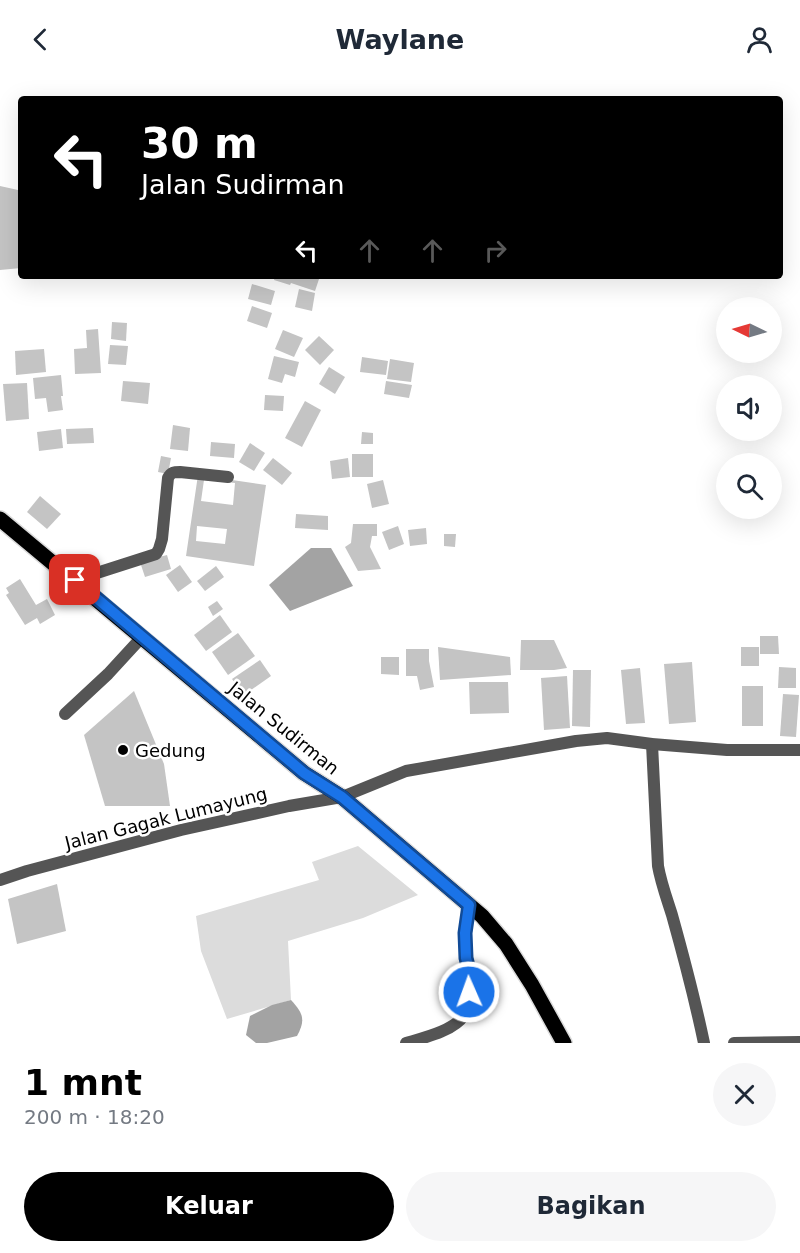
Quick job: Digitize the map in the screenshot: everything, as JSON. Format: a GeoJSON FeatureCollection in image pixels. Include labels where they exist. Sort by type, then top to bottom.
{"type":"FeatureCollection","features":[{"type":"Feature","properties":{"kind":"main road","name":"Jalan Sudirman"},"geometry":{"type":"LineString","coordinates":[[0,519],[304,773],[342,797],[482,916],[506,944],[564,1043]]}},
{"type":"Feature","properties":{"kind":"street"},"geometry":{"type":"LineString","coordinates":[[75,580],[156,554],[162,540],[170,474],[180,472],[228,477]]}},
{"type":"Feature","properties":{"kind":"street"},"geometry":{"type":"LineString","coordinates":[[65,714],[108,674],[142,636]]}},
{"type":"Feature","properties":{"kind":"street","name":"Jalan Gagak Lumayung"},"geometry":{"type":"LineString","coordinates":[[0,880],[181,830],[289,806],[342,797],[406,771],[576,741],[607,738],[727,750],[800,750]]}},
{"type":"Feature","properties":{"kind":"street"},"geometry":{"type":"LineString","coordinates":[[652,744],[660,878],[693,994],[704,1043]]}},
{"type":"Feature","properties":{"kind":"street"},"geometry":{"type":"LineString","coordinates":[[406,1043],[454,1025],[464,1015],[468,1002],[469,970],[465,933],[469,905]]}},
{"type":"Feature","properties":{"kind":"street"},"geometry":{"type":"LineString","coordinates":[[734,1043],[800,1042]]}},
{"type":"Feature","properties":{"kind":"shaded area"},"geometry":{"type":"Polygon","coordinates":[[[311,548],[331,548],[353,586],[290,611],[269,585],[311,548]]]}},
{"type":"Feature","properties":{"kind":"shaded area"},"geometry":{"type":"Polygon","coordinates":[[[358,846],[418,895],[363,918],[288,941],[291,1000],[227,1019],[201,951],[196,916],[319,880],[312,862],[358,846]]]}},
{"type":"Feature","properties":{"kind":"shaded area"},"geometry":{"type":"Polygon","coordinates":[[[291,1000],[302,1017],[302,1025],[297,1036],[267,1043],[256,1043],[246,1035],[250,1016],[272,1005],[291,1000]]]}},
{"type":"Feature","properties":{"kind":"building"},"geometry":{"type":"Polygon","coordinates":[[[0,186],[18,190],[18,268],[0,270],[0,186]]]}},
{"type":"Feature","properties":{"kind":"building"},"geometry":{"type":"Polygon","coordinates":[[[274,279],[319,279],[315,291],[274,279]]]}},
{"type":"Feature","properties":{"kind":"building"},"geometry":{"type":"Polygon","coordinates":[[[252,284],[275,291],[271,305],[248,299],[252,284]]]}},
{"type":"Feature","properties":{"kind":"building"},"geometry":{"type":"Polygon","coordinates":[[[299,289],[315,293],[312,311],[295,307],[299,289]]]}},
{"type":"Feature","properties":{"kind":"building"},"geometry":{"type":"Polygon","coordinates":[[[252,306],[272,313],[267,328],[247,321],[252,306]]]}},
{"type":"Feature","properties":{"kind":"building"},"geometry":{"type":"Polygon","coordinates":[[[112,322],[127,323],[126,341],[111,339],[112,322]]]}},
{"type":"Feature","properties":{"kind":"building"},"geometry":{"type":"Polygon","coordinates":[[[98,329],[101,373],[75,374],[74,349],[87,348],[86,330],[98,329]]]}},
{"type":"Feature","properties":{"kind":"building"},"geometry":{"type":"Polygon","coordinates":[[[283,330],[303,338],[294,357],[275,349],[283,330]]]}},
{"type":"Feature","properties":{"kind":"building"},"geometry":{"type":"Polygon","coordinates":[[[319,336],[334,350],[320,365],[305,350],[319,336]]]}},
{"type":"Feature","properties":{"kind":"building"},"geometry":{"type":"Polygon","coordinates":[[[110,345],[128,346],[126,365],[108,364],[110,345]]]}},
{"type":"Feature","properties":{"kind":"building"},"geometry":{"type":"Polygon","coordinates":[[[44,349],[46,372],[16,375],[15,351],[44,349]]]}},
{"type":"Feature","properties":{"kind":"building"},"geometry":{"type":"Polygon","coordinates":[[[274,356],[299,362],[295,377],[285,374],[282,383],[268,379],[274,356]]]}},
{"type":"Feature","properties":{"kind":"building"},"geometry":{"type":"Polygon","coordinates":[[[362,357],[388,361],[386,375],[360,372],[362,357]]]}},
{"type":"Feature","properties":{"kind":"building"},"geometry":{"type":"Polygon","coordinates":[[[390,359],[414,363],[411,382],[387,379],[390,359]]]}},
{"type":"Feature","properties":{"kind":"building"},"geometry":{"type":"Polygon","coordinates":[[[329,367],[345,377],[335,394],[319,384],[329,367]]]}},
{"type":"Feature","properties":{"kind":"building"},"geometry":{"type":"Polygon","coordinates":[[[61,375],[63,410],[48,412],[46,398],[35,399],[33,378],[61,375]]]}},
{"type":"Feature","properties":{"kind":"building"},"geometry":{"type":"Polygon","coordinates":[[[123,381],[150,383],[148,404],[121,401],[123,381]]]}},
{"type":"Feature","properties":{"kind":"building"},"geometry":{"type":"Polygon","coordinates":[[[386,381],[412,385],[409,398],[384,394],[386,381]]]}},
{"type":"Feature","properties":{"kind":"building"},"geometry":{"type":"Polygon","coordinates":[[[27,383],[29,419],[6,421],[3,384],[27,383]]]}},
{"type":"Feature","properties":{"kind":"building"},"geometry":{"type":"Polygon","coordinates":[[[265,395],[284,396],[283,411],[264,410],[265,395]]]}},
{"type":"Feature","properties":{"kind":"building"},"geometry":{"type":"Polygon","coordinates":[[[305,401],[321,410],[302,447],[285,438],[305,401]]]}},
{"type":"Feature","properties":{"kind":"building"},"geometry":{"type":"Polygon","coordinates":[[[173,425],[190,428],[188,451],[170,449],[173,425]]]}},
{"type":"Feature","properties":{"kind":"building"},"geometry":{"type":"Polygon","coordinates":[[[93,428],[94,443],[67,444],[66,429],[93,428]]]}},
{"type":"Feature","properties":{"kind":"building"},"geometry":{"type":"Polygon","coordinates":[[[61,429],[63,448],[39,451],[37,432],[61,429]]]}},
{"type":"Feature","properties":{"kind":"building"},"geometry":{"type":"Polygon","coordinates":[[[362,432],[373,433],[373,444],[361,444],[362,432]]]}},
{"type":"Feature","properties":{"kind":"building"},"geometry":{"type":"Polygon","coordinates":[[[211,442],[235,444],[234,458],[210,456],[211,442]]]}},
{"type":"Feature","properties":{"kind":"building"},"geometry":{"type":"Polygon","coordinates":[[[250,443],[265,453],[254,471],[239,462],[250,443]]]}},
{"type":"Feature","properties":{"kind":"building"},"geometry":{"type":"Polygon","coordinates":[[[352,454],[373,454],[373,477],[352,477],[352,454]]]}},
{"type":"Feature","properties":{"kind":"building"},"geometry":{"type":"Polygon","coordinates":[[[161,456],[171,458],[168,474],[158,472],[161,456]]]}},
{"type":"Feature","properties":{"kind":"building"},"geometry":{"type":"Polygon","coordinates":[[[273,458],[292,473],[282,485],[263,470],[273,458]]]}},
{"type":"Feature","properties":{"kind":"building"},"geometry":{"type":"Polygon","coordinates":[[[348,458],[350,477],[332,479],[330,461],[348,458]]]}},
{"type":"Feature","properties":{"kind":"building"},"geometry":{"type":"Polygon","coordinates":[[[198,475],[266,485],[254,566],[186,556],[198,475]],[[204,480],[201,501],[233,505],[235,483],[204,480]],[[197,526],[196,541],[225,544],[227,529],[197,526]]]}},
{"type":"Feature","properties":{"kind":"building"},"geometry":{"type":"Polygon","coordinates":[[[383,480],[389,504],[372,508],[367,484],[383,480]]]}},
{"type":"Feature","properties":{"kind":"building"},"geometry":{"type":"Polygon","coordinates":[[[40,496],[61,514],[47,529],[27,512],[40,496]]]}},
{"type":"Feature","properties":{"kind":"building"},"geometry":{"type":"Polygon","coordinates":[[[296,514],[328,516],[328,530],[295,528],[296,514]]]}},
{"type":"Feature","properties":{"kind":"building"},"geometry":{"type":"Polygon","coordinates":[[[353,524],[377,524],[377,536],[372,536],[370,547],[381,569],[358,571],[345,547],[351,543],[353,524]]]}},
{"type":"Feature","properties":{"kind":"building"},"geometry":{"type":"Polygon","coordinates":[[[398,526],[404,544],[389,550],[382,532],[398,526]]]}},
{"type":"Feature","properties":{"kind":"building"},"geometry":{"type":"Polygon","coordinates":[[[426,528],[427,544],[410,546],[408,530],[426,528]]]}},
{"type":"Feature","properties":{"kind":"building"},"geometry":{"type":"Polygon","coordinates":[[[444,534],[456,534],[455,547],[444,546],[444,534]]]}},
{"type":"Feature","properties":{"kind":"building"},"geometry":{"type":"Polygon","coordinates":[[[167,555],[171,569],[145,577],[140,562],[167,555]]]}},
{"type":"Feature","properties":{"kind":"building"},"geometry":{"type":"Polygon","coordinates":[[[180,565],[192,582],[178,592],[166,575],[180,565]]]}},
{"type":"Feature","properties":{"kind":"building"},"geometry":{"type":"Polygon","coordinates":[[[216,566],[224,577],[205,591],[197,581],[216,566]]]}},
{"type":"Feature","properties":{"kind":"building"},"geometry":{"type":"Polygon","coordinates":[[[20,579],[36,605],[47,599],[55,615],[40,624],[37,618],[25,625],[6,595],[9,593],[6,588],[20,579]]]}},
{"type":"Feature","properties":{"kind":"building"},"geometry":{"type":"Polygon","coordinates":[[[217,601],[223,609],[213,616],[208,607],[217,601]]]}},
{"type":"Feature","properties":{"kind":"building"},"geometry":{"type":"Polygon","coordinates":[[[220,615],[232,632],[206,651],[194,635],[220,615]]]}},
{"type":"Feature","properties":{"kind":"building"},"geometry":{"type":"Polygon","coordinates":[[[238,633],[255,656],[228,675],[212,652],[238,633]]]}},
{"type":"Feature","properties":{"kind":"building"},"geometry":{"type":"Polygon","coordinates":[[[760,636],[778,636],[779,654],[760,654],[760,636]]]}},
{"type":"Feature","properties":{"kind":"building"},"geometry":{"type":"Polygon","coordinates":[[[521,640],[554,640],[567,668],[520,670],[521,640]]]}},
{"type":"Feature","properties":{"kind":"building"},"geometry":{"type":"Polygon","coordinates":[[[438,647],[510,657],[511,675],[440,680],[438,647]]]}},
{"type":"Feature","properties":{"kind":"building"},"geometry":{"type":"Polygon","coordinates":[[[741,647],[759,647],[759,666],[741,666],[741,647]]]}},
{"type":"Feature","properties":{"kind":"building"},"geometry":{"type":"Polygon","coordinates":[[[406,649],[429,649],[434,687],[420,690],[417,676],[406,676],[406,649]]]}},
{"type":"Feature","properties":{"kind":"building"},"geometry":{"type":"Polygon","coordinates":[[[381,657],[399,657],[399,675],[381,674],[381,657]]]}},
{"type":"Feature","properties":{"kind":"building"},"geometry":{"type":"Polygon","coordinates":[[[260,660],[271,676],[244,695],[232,679],[260,660]]]}},
{"type":"Feature","properties":{"kind":"building"},"geometry":{"type":"Polygon","coordinates":[[[692,662],[696,722],[669,724],[664,664],[692,662]]]}},
{"type":"Feature","properties":{"kind":"building"},"geometry":{"type":"Polygon","coordinates":[[[779,667],[796,668],[796,688],[778,688],[779,667]]]}},
{"type":"Feature","properties":{"kind":"building"},"geometry":{"type":"Polygon","coordinates":[[[640,668],[645,723],[626,724],[621,670],[640,668]]]}},
{"type":"Feature","properties":{"kind":"building"},"geometry":{"type":"Polygon","coordinates":[[[573,670],[591,670],[590,727],[572,726],[573,670]]]}},
{"type":"Feature","properties":{"kind":"building"},"geometry":{"type":"Polygon","coordinates":[[[567,676],[570,728],[544,730],[541,678],[567,676]]]}},
{"type":"Feature","properties":{"kind":"building"},"geometry":{"type":"Polygon","coordinates":[[[469,682],[508,682],[509,713],[470,714],[469,682]]]}},
{"type":"Feature","properties":{"kind":"building"},"geometry":{"type":"Polygon","coordinates":[[[742,686],[763,686],[763,726],[742,726],[742,686]]]}},
{"type":"Feature","properties":{"kind":"building","name":"Gedung"},"geometry":{"type":"Polygon","coordinates":[[[134,691],[164,764],[170,806],[105,806],[84,735],[134,691]]]}},
{"type":"Feature","properties":{"kind":"building"},"geometry":{"type":"Polygon","coordinates":[[[783,694],[799,695],[796,737],[780,736],[783,694]]]}},
{"type":"Feature","properties":{"kind":"building"},"geometry":{"type":"Polygon","coordinates":[[[57,884],[66,931],[17,944],[8,899],[57,884]]]}},
{"type":"Feature","properties":{"kind":"place","name":"Gedung"},"geometry":{"type":"Point","coordinates":[123,750]}},
{"type":"Feature","properties":{"kind":"route"},"geometry":{"type":"LineString","coordinates":[[75,580],[304,773],[342,797],[469,905],[465,933],[469,992]]}}]}
